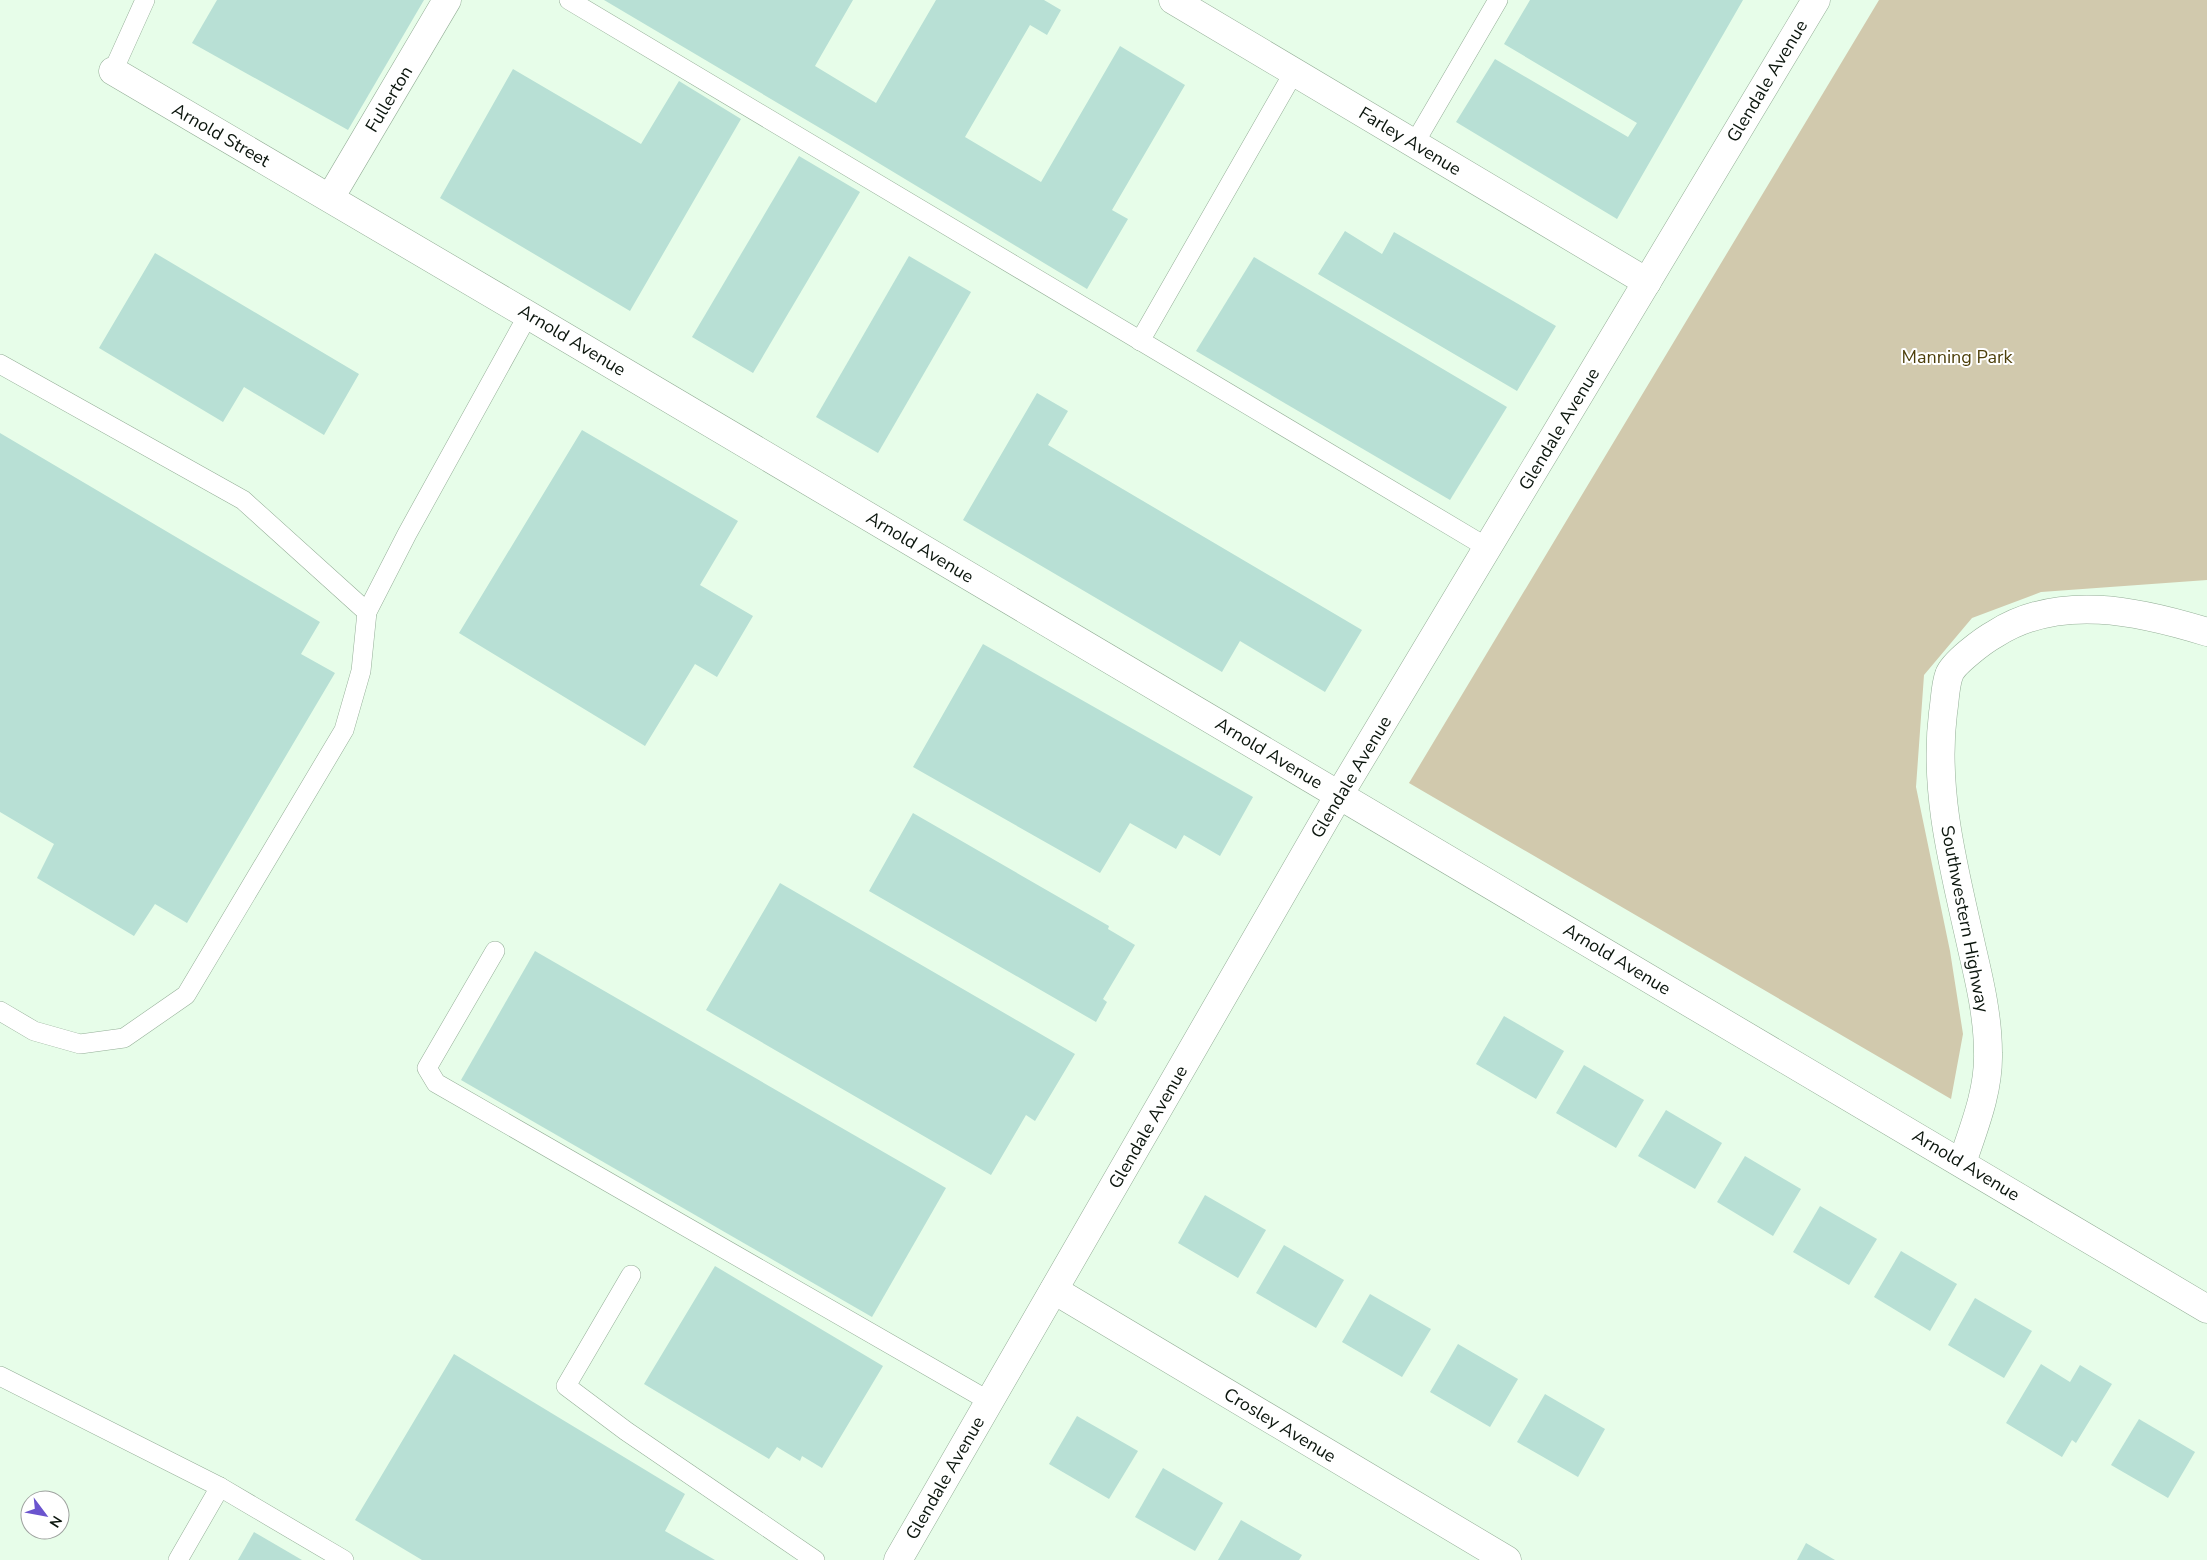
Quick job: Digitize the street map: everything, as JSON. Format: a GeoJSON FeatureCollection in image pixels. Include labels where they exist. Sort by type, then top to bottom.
{"type":"FeatureCollection","features":[{"type":"Feature","properties":{"kind":"street","name":"Fullerton"},"geometry":{"type":"LineString","coordinates":[[330,198],[447,0]]}},
{"type":"Feature","properties":{"kind":"street","name":"Farley Avenue"},"geometry":{"type":"LineString","coordinates":[[1173,0],[1647,282]]}},
{"type":"Feature","properties":{"kind":"street","name":"Glendale Avenue"},"geometry":{"type":"LineString","coordinates":[[898,1560],[1339,795],[1816,0]]}},
{"type":"Feature","properties":{"kind":"street","name":"Arnold Street"},"geometry":{"type":"LineString","coordinates":[[113,71],[330,198]]}},
{"type":"Feature","properties":{"kind":"street","name":"Arnold Avenue"},"geometry":{"type":"LineString","coordinates":[[330,198],[2207,1309]]}},
{"type":"Feature","properties":{"kind":"street","name":"Southwestern Highway"},"geometry":{"type":"LineString","coordinates":[[1962,1163],[1982,1102],[1988,1054],[1983,996],[1948,839],[1942,798],[1941,731],[1949,673],[1978,645],[2006,627],[2039,614],[2082,608],[2128,612],[2175,622],[2207,632]]}},
{"type":"Feature","properties":{"kind":"street","name":"Crosley Avenue"},"geometry":{"type":"LineString","coordinates":[[1054,1290],[1507,1560]]}},
{"type":"Feature","properties":{"kind":"lane"},"geometry":{"type":"LineString","coordinates":[[113,71],[145,0]]}},
{"type":"Feature","properties":{"kind":"lane"},"geometry":{"type":"LineString","coordinates":[[569,0],[1488,548]]}},
{"type":"Feature","properties":{"kind":"lane"},"geometry":{"type":"LineString","coordinates":[[1414,144],[1498,0]]}},
{"type":"Feature","properties":{"kind":"lane"},"geometry":{"type":"LineString","coordinates":[[1140,341],[1294,72]]}},
{"type":"Feature","properties":{"kind":"lane"},"geometry":{"type":"LineString","coordinates":[[0,1011],[34,1031],[80,1044],[124,1038],[186,995],[344,730],[362,671],[367,612],[407,534],[528,314]]}},
{"type":"Feature","properties":{"kind":"lane"},"geometry":{"type":"LineString","coordinates":[[0,364],[243,500],[367,612]]}},
{"type":"Feature","properties":{"kind":"lane"},"geometry":{"type":"LineString","coordinates":[[495,951],[427,1068],[436,1083],[989,1401]]}},
{"type":"Feature","properties":{"kind":"lane"},"geometry":{"type":"LineString","coordinates":[[631,1275],[566,1386],[626,1430],[815,1560]]}},
{"type":"Feature","properties":{"kind":"lane"},"geometry":{"type":"LineString","coordinates":[[0,1376],[220,1487],[344,1560]]}},
{"type":"Feature","properties":{"kind":"lane"},"geometry":{"type":"LineString","coordinates":[[178,1560],[220,1487]]}},
{"type":"Feature","properties":{"kind":"green space","name":"Manning Park"},"geometry":{"type":"Polygon","coordinates":[[[1879,0],[2207,0],[2207,580],[2041,592],[1972,618],[1924,675],[1916,787],[1950,951],[1963,1034],[1951,1099],[1409,783],[1879,0]]]}},
{"type":"Feature","properties":{"kind":"building"},"geometry":{"type":"Polygon","coordinates":[[[217,0],[424,0],[348,130],[192,43],[217,0]]]}},
{"type":"Feature","properties":{"kind":"building"},"geometry":{"type":"Polygon","coordinates":[[[604,0],[853,0],[815,66],[876,103],[936,0],[1044,0],[1061,10],[1047,35],[1030,25],[965,137],[1041,182],[1120,46],[1185,85],[1112,210],[1128,219],[1087,289],[604,0]]]}},
{"type":"Feature","properties":{"kind":"building"},"geometry":{"type":"Polygon","coordinates":[[[1530,0],[1743,0],[1617,219],[1456,122],[1495,59],[1628,137],[1637,123],[1504,44],[1530,0]]]}},
{"type":"Feature","properties":{"kind":"building"},"geometry":{"type":"Polygon","coordinates":[[[513,69],[641,144],[679,81],[741,119],[630,311],[440,198],[513,69]]]}},
{"type":"Feature","properties":{"kind":"building"},"geometry":{"type":"Polygon","coordinates":[[[799,156],[860,192],[753,373],[692,337],[799,156]]]}},
{"type":"Feature","properties":{"kind":"building"},"geometry":{"type":"Polygon","coordinates":[[[1345,231],[1382,254],[1394,232],[1556,326],[1517,391],[1318,274],[1345,231]]]}},
{"type":"Feature","properties":{"kind":"building"},"geometry":{"type":"Polygon","coordinates":[[[155,253],[359,374],[324,435],[244,387],[223,422],[99,348],[155,253]]]}},
{"type":"Feature","properties":{"kind":"building"},"geometry":{"type":"Polygon","coordinates":[[[909,256],[971,292],[878,453],[816,417],[909,256]]]}},
{"type":"Feature","properties":{"kind":"building"},"geometry":{"type":"Polygon","coordinates":[[[1254,257],[1507,407],[1450,500],[1196,351],[1254,257]]]}},
{"type":"Feature","properties":{"kind":"building"},"geometry":{"type":"Polygon","coordinates":[[[1037,393],[1068,411],[1048,445],[1362,630],[1325,692],[1240,641],[1222,672],[963,520],[1037,393]]]}},
{"type":"Feature","properties":{"kind":"building"},"geometry":{"type":"Polygon","coordinates":[[[582,430],[738,521],[700,585],[753,616],[717,677],[695,664],[645,746],[459,633],[582,430]]]}},
{"type":"Feature","properties":{"kind":"building"},"geometry":{"type":"Polygon","coordinates":[[[0,433],[320,622],[301,654],[335,673],[187,923],[155,904],[134,936],[37,878],[54,844],[0,812],[0,433]]]}},
{"type":"Feature","properties":{"kind":"building"},"geometry":{"type":"Polygon","coordinates":[[[983,644],[1253,797],[1220,856],[1184,835],[1176,849],[1130,823],[1100,873],[913,767],[983,644]]]}},
{"type":"Feature","properties":{"kind":"building"},"geometry":{"type":"Polygon","coordinates":[[[913,813],[1109,926],[1108,929],[1135,945],[1103,999],[1107,1002],[1096,1022],[869,891],[913,813]]]}},
{"type":"Feature","properties":{"kind":"building"},"geometry":{"type":"Polygon","coordinates":[[[780,883],[1075,1054],[1035,1121],[1026,1115],[991,1175],[706,1010],[780,883]]]}},
{"type":"Feature","properties":{"kind":"building"},"geometry":{"type":"Polygon","coordinates":[[[535,951],[946,1188],[872,1317],[461,1080],[535,951]]]}},
{"type":"Feature","properties":{"kind":"building"},"geometry":{"type":"Polygon","coordinates":[[[1504,1016],[1564,1051],[1536,1099],[1476,1064],[1504,1016]]]}},
{"type":"Feature","properties":{"kind":"building"},"geometry":{"type":"Polygon","coordinates":[[[1584,1065],[1644,1100],[1616,1148],[1556,1113],[1584,1065]]]}},
{"type":"Feature","properties":{"kind":"building"},"geometry":{"type":"Polygon","coordinates":[[[1666,1110],[1722,1143],[1695,1189],[1638,1156],[1666,1110]]]}},
{"type":"Feature","properties":{"kind":"building"},"geometry":{"type":"Polygon","coordinates":[[[1745,1156],[1801,1189],[1773,1236],[1717,1202],[1745,1156]]]}},
{"type":"Feature","properties":{"kind":"building"},"geometry":{"type":"Polygon","coordinates":[[[1205,1195],[1266,1230],[1238,1278],[1178,1243],[1205,1195]]]}},
{"type":"Feature","properties":{"kind":"building"},"geometry":{"type":"Polygon","coordinates":[[[1820,1206],[1877,1239],[1849,1285],[1793,1252],[1820,1206]]]}},
{"type":"Feature","properties":{"kind":"building"},"geometry":{"type":"Polygon","coordinates":[[[1284,1245],[1344,1280],[1316,1328],[1256,1293],[1284,1245]]]}},
{"type":"Feature","properties":{"kind":"building"},"geometry":{"type":"Polygon","coordinates":[[[1901,1251],[1957,1284],[1930,1331],[1874,1297],[1901,1251]]]}},
{"type":"Feature","properties":{"kind":"building"},"geometry":{"type":"Polygon","coordinates":[[[715,1266],[883,1366],[822,1468],[802,1456],[800,1461],[777,1447],[769,1459],[644,1384],[715,1266]]]}},
{"type":"Feature","properties":{"kind":"building"},"geometry":{"type":"Polygon","coordinates":[[[1370,1294],[1431,1329],[1402,1377],[1342,1342],[1370,1294]]]}},
{"type":"Feature","properties":{"kind":"building"},"geometry":{"type":"Polygon","coordinates":[[[1975,1298],[2032,1331],[2004,1378],[1948,1345],[1975,1298]]]}},
{"type":"Feature","properties":{"kind":"building"},"geometry":{"type":"Polygon","coordinates":[[[1458,1344],[1518,1379],[1490,1427],[1430,1392],[1458,1344]]]}},
{"type":"Feature","properties":{"kind":"building"},"geometry":{"type":"Polygon","coordinates":[[[454,1354],[685,1494],[665,1531],[715,1560],[422,1560],[355,1520],[454,1354]]]}},
{"type":"Feature","properties":{"kind":"building"},"geometry":{"type":"Polygon","coordinates":[[[2041,1364],[2070,1382],[2080,1365],[2112,1384],[2076,1443],[2072,1440],[2062,1457],[2006,1423],[2041,1364]]]}},
{"type":"Feature","properties":{"kind":"building"},"geometry":{"type":"Polygon","coordinates":[[[1545,1394],[1605,1429],[1578,1477],[1517,1442],[1545,1394]]]}},
{"type":"Feature","properties":{"kind":"building"},"geometry":{"type":"Polygon","coordinates":[[[1077,1416],[1138,1451],[1109,1499],[1049,1464],[1077,1416]]]}},
{"type":"Feature","properties":{"kind":"building"},"geometry":{"type":"Polygon","coordinates":[[[2139,1419],[2195,1452],[2168,1498],[2111,1465],[2139,1419]]]}},
{"type":"Feature","properties":{"kind":"building"},"geometry":{"type":"Polygon","coordinates":[[[1163,1468],[1223,1503],[1195,1551],[1135,1517],[1163,1468]]]}},
{"type":"Feature","properties":{"kind":"building"},"geometry":{"type":"Polygon","coordinates":[[[1241,1520],[1302,1555],[1299,1560],[1218,1560],[1241,1520]]]}},
{"type":"Feature","properties":{"kind":"building"},"geometry":{"type":"Polygon","coordinates":[[[254,1532],[302,1560],[238,1560],[254,1532]]]}},
{"type":"Feature","properties":{"kind":"building"},"geometry":{"type":"Polygon","coordinates":[[[1806,1543],[1835,1560],[1797,1560],[1806,1543]]]}}]}
